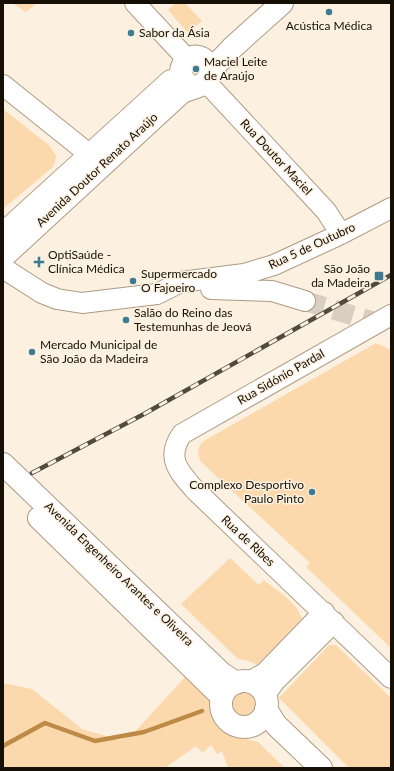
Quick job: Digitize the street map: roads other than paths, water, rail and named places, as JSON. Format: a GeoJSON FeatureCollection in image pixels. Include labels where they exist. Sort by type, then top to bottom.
{"type":"FeatureCollection","features":[{"type":"Feature","properties":{"kind":"main road","name":"Avenida Doutor Renato Araújo"},"geometry":{"type":"LineString","coordinates":[[3,257],[182,92],[197,71],[262,3]]}},
{"type":"Feature","properties":{"kind":"main road","name":"Avenida Doutor Renato Araújo"},"geometry":{"type":"LineString","coordinates":[[3,234],[89,154],[197,71],[232,48],[282,3]]}},
{"type":"Feature","properties":{"kind":"main road","name":"Avenida Engenheiro Arantes e Oliveira"},"geometry":{"type":"LineString","coordinates":[[3,464],[221,673],[248,693]]}},
{"type":"Feature","properties":{"kind":"main road","name":"Avenida Engenheiro Arantes e Oliveira"},"geometry":{"type":"LineString","coordinates":[[3,484],[248,693],[276,725],[321,768]]}},
{"type":"Feature","properties":{"kind":"main road"},"geometry":{"type":"LineString","coordinates":[[248,693],[262,719],[253,726],[238,727],[231,723],[222,712],[248,693]]}},
{"type":"Feature","properties":{"kind":"main road"},"geometry":{"type":"LineString","coordinates":[[253,726],[299,768]]}},
{"type":"Feature","properties":{"kind":"street","name":"Rua Doutor Maciel"},"geometry":{"type":"LineString","coordinates":[[135,3],[326,211],[341,234]]}},
{"type":"Feature","properties":{"kind":"street"},"geometry":{"type":"LineString","coordinates":[[3,85],[89,154]]}},
{"type":"Feature","properties":{"kind":"street","name":"Rua 5 de Outubro"},"geometry":{"type":"LineString","coordinates":[[3,268],[42,293],[57,299],[82,303],[157,294],[181,282],[244,274],[274,266],[391,208]]}},
{"type":"Feature","properties":{"kind":"street"},"geometry":{"type":"LineString","coordinates":[[157,294],[221,288],[264,290],[305,301]]}},
{"type":"Feature","properties":{"kind":"street","name":"Rua Sidónio Pardal"},"geometry":{"type":"LineString","coordinates":[[175,443],[182,434],[391,314]]}},
{"type":"Feature","properties":{"kind":"street","name":"Rua de Ribes"},"geometry":{"type":"LineString","coordinates":[[175,443],[173,455],[176,465],[196,491],[391,678]]}},
{"type":"Feature","properties":{"kind":"street"},"geometry":{"type":"LineString","coordinates":[[248,693],[274,682],[329,617]]}},
{"type":"Feature","properties":{"kind":"waterway"},"geometry":{"type":"LineString","coordinates":[[3,746],[45,723],[95,741],[144,732],[202,711]]}},
{"type":"Feature","properties":{"kind":"tunnel"},"geometry":{"type":"LineString","coordinates":[[305,301],[391,327]]}},
{"type":"Feature","properties":{"kind":"railway"},"geometry":{"type":"LineString","coordinates":[[32,473],[144,414],[391,275]]}},
{"type":"Feature","properties":{"kind":"place","name":"Acústica Médica"},"geometry":{"type":"Point","coordinates":[329,12]}},
{"type":"Feature","properties":{"kind":"place","name":"Sabor da Ásia"},"geometry":{"type":"Point","coordinates":[131,33]}},
{"type":"Feature","properties":{"kind":"place","name":"Maciel Leite de Araújo"},"geometry":{"type":"Point","coordinates":[196,69]}},
{"type":"Feature","properties":{"kind":"place","name":"OptiSaúde - Clínica Médica"},"geometry":{"type":"Point","coordinates":[39,262]}},
{"type":"Feature","properties":{"kind":"place","name":"São João da Madeira"},"geometry":{"type":"Point","coordinates":[379,276]}},
{"type":"Feature","properties":{"kind":"place","name":"Supermercado O Fajoeiro"},"geometry":{"type":"Point","coordinates":[133,281]}},
{"type":"Feature","properties":{"kind":"place","name":"Salão do Reino das Testemunhas de Jeová"},"geometry":{"type":"Point","coordinates":[126,320]}},
{"type":"Feature","properties":{"kind":"place","name":"Mercado Municipal de São João da Madeira"},"geometry":{"type":"Point","coordinates":[32,352]}},
{"type":"Feature","properties":{"kind":"place","name":"Complexo Desportivo Paulo Pinto"},"geometry":{"type":"Point","coordinates":[312,492]}}]}
